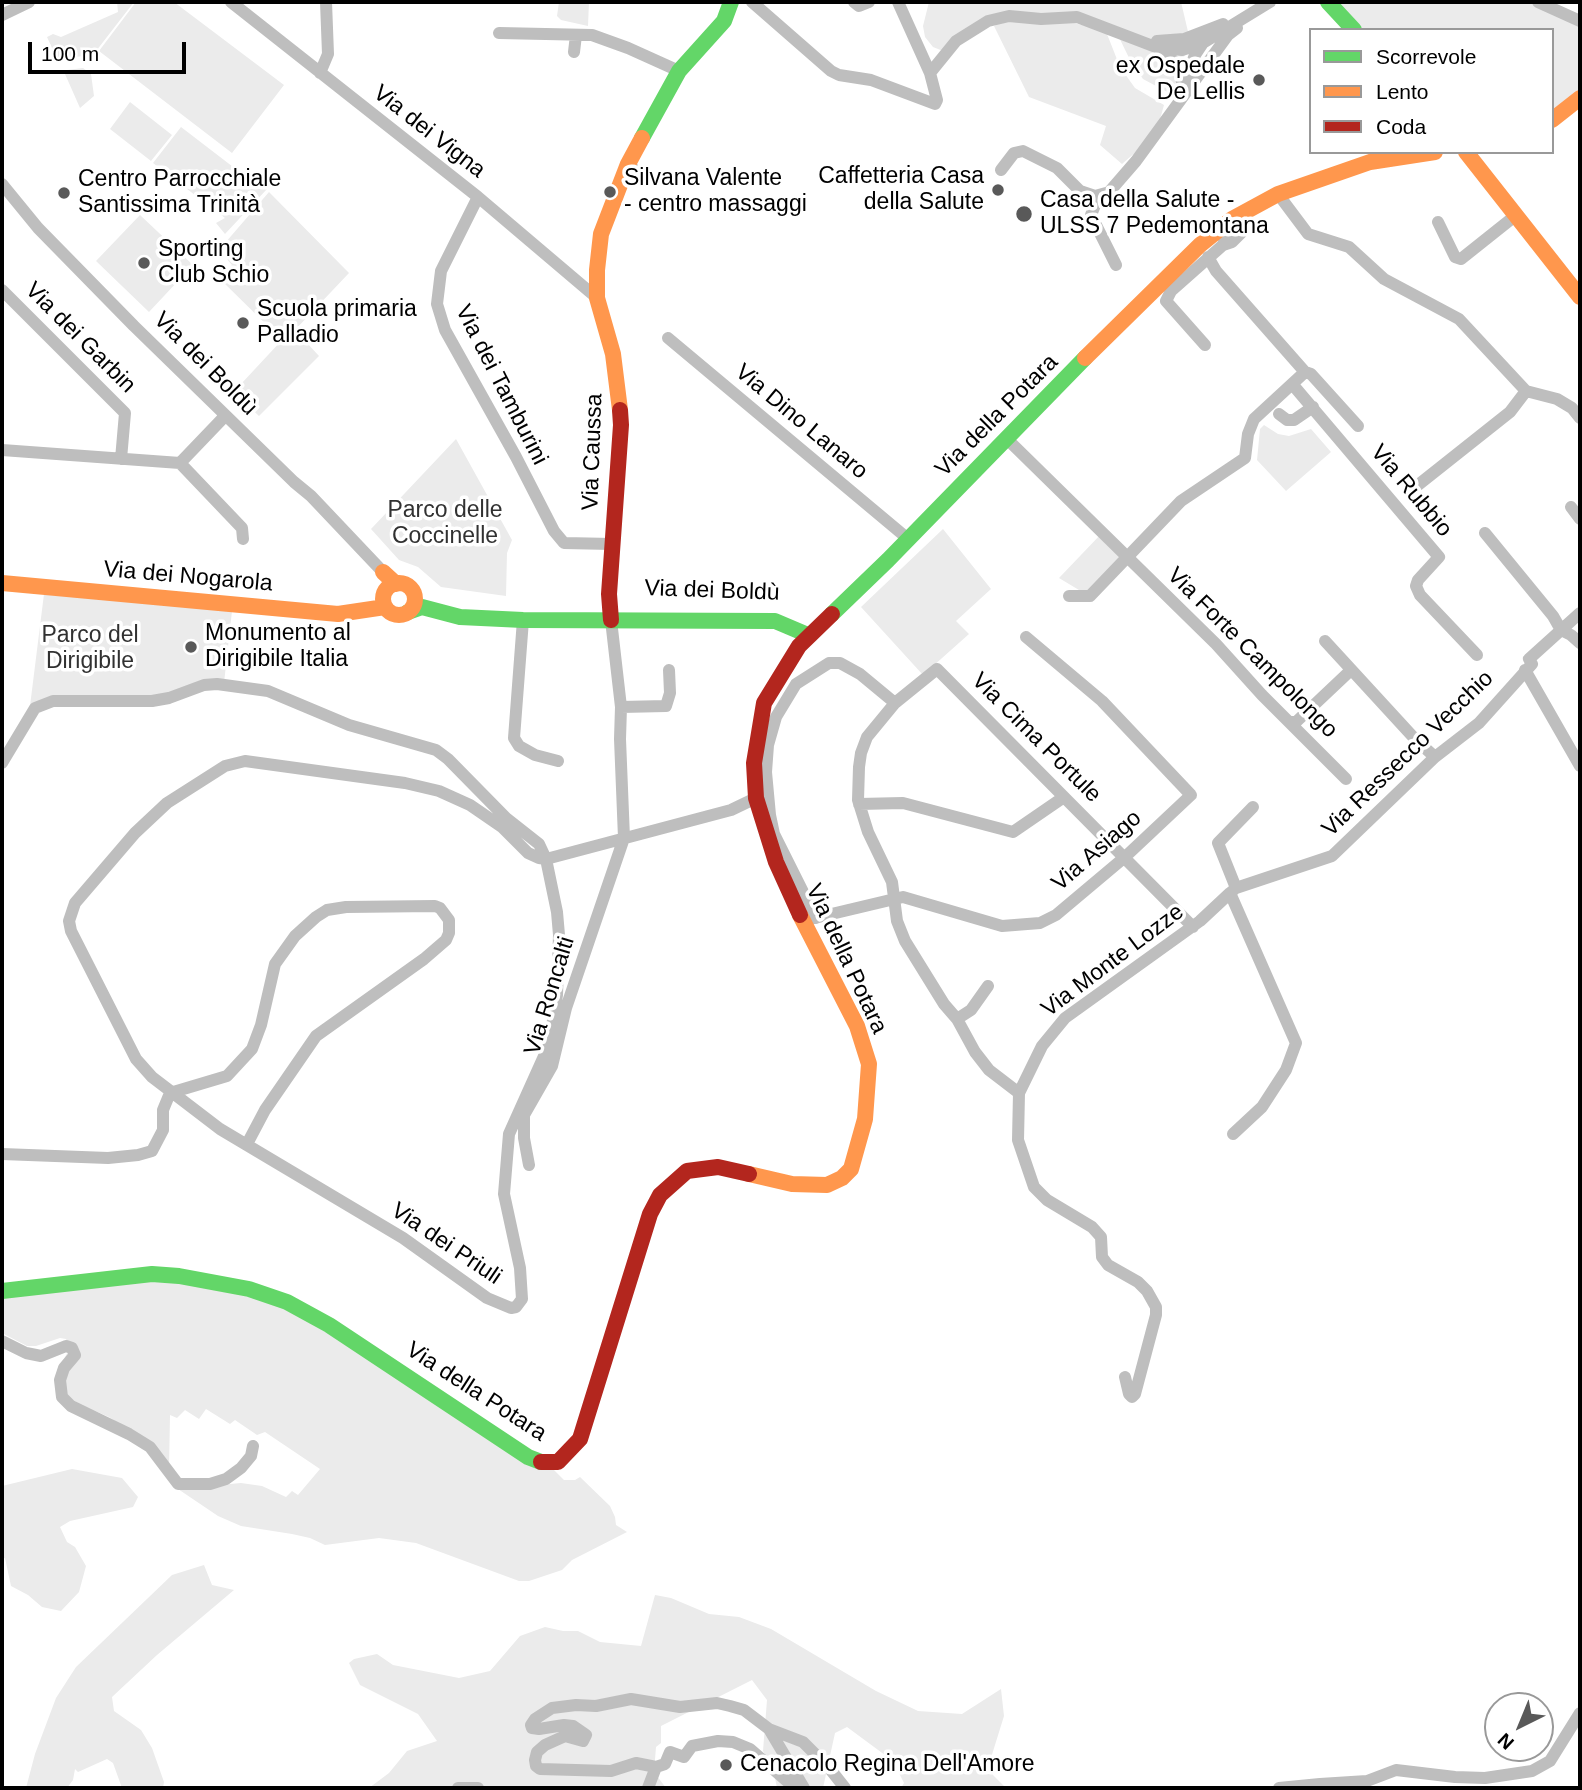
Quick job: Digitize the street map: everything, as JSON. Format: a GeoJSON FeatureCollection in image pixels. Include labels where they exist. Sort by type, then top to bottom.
{"type":"FeatureCollection","features":[{"type":"Feature","properties":{"kind":"street"},"geometry":{"type":"LineString","coordinates":[[2,15],[29,2]]}},
{"type":"Feature","properties":{"kind":"street","name":"Via dei Vigna"},"geometry":{"type":"LineString","coordinates":[[231,2],[478,197],[597,298]]}},
{"type":"Feature","properties":{"kind":"street"},"geometry":{"type":"LineString","coordinates":[[320,74],[328,54],[326,2]]}},
{"type":"Feature","properties":{"kind":"street","name":"Via Caussa"},"geometry":{"type":"LineString","coordinates":[[624,838],[621,707],[610,615],[620,412],[613,355],[597,298],[601,234],[678,71],[724,21],[731,2]]}},
{"type":"Feature","properties":{"kind":"street"},"geometry":{"type":"LineString","coordinates":[[752,2],[823,65],[839,75],[871,80],[935,104],[937,100],[930,73],[898,2]]}},
{"type":"Feature","properties":{"kind":"street"},"geometry":{"type":"LineString","coordinates":[[854,2],[859,6],[869,2]]}},
{"type":"Feature","properties":{"kind":"street"},"geometry":{"type":"LineString","coordinates":[[930,73],[956,41],[988,21],[1009,16],[1077,18],[1153,46],[1182,50],[1203,43],[1270,2]]}},
{"type":"Feature","properties":{"kind":"street"},"geometry":{"type":"LineString","coordinates":[[1328,2],[1352,28]]}},
{"type":"Feature","properties":{"kind":"street"},"geometry":{"type":"LineString","coordinates":[[1538,2],[1580,21]]}},
{"type":"Feature","properties":{"kind":"street"},"geometry":{"type":"LineString","coordinates":[[1116,265],[1091,215],[1095,205],[1136,161],[1228,35],[1253,12]]}},
{"type":"Feature","properties":{"kind":"street"},"geometry":{"type":"LineString","coordinates":[[1132,38],[1163,42],[1184,39],[1240,19]]}},
{"type":"Feature","properties":{"kind":"street"},"geometry":{"type":"LineString","coordinates":[[499,33],[592,35],[678,71]]}},
{"type":"Feature","properties":{"kind":"street"},"geometry":{"type":"LineString","coordinates":[[574,52],[576,35]]}},
{"type":"Feature","properties":{"kind":"street"},"geometry":{"type":"LineString","coordinates":[[1175,106],[1195,55],[1203,43]]}},
{"type":"Feature","properties":{"kind":"street"},"geometry":{"type":"LineString","coordinates":[[1153,46],[1175,62],[1181,75],[1182,89]]}},
{"type":"Feature","properties":{"kind":"street"},"geometry":{"type":"LineString","coordinates":[[1554,118],[1580,98]]}},
{"type":"Feature","properties":{"kind":"street"},"geometry":{"type":"LineString","coordinates":[[1000,170],[1014,153],[1023,151],[1057,168],[1080,191],[1095,196],[1110,191]]}},
{"type":"Feature","properties":{"kind":"street","name":"Via della Potara"},"geometry":{"type":"LineString","coordinates":[[2,1291],[152,1274],[179,1276],[249,1289],[287,1302],[329,1325],[520,1453],[541,1462],[558,1462],[564,1458],[580,1439],[650,1214],[660,1195],[671,1183],[687,1171],[718,1167],[792,1184],[827,1185],[842,1178],[851,1169],[865,1119],[869,1064],[857,1026],[809,919],[776,862],[756,798],[754,763],[764,703],[806,631],[843,605],[1121,321],[1224,225],[1239,214],[1279,194],[1375,157],[1412,154]]}},
{"type":"Feature","properties":{"kind":"street"},"geometry":{"type":"LineString","coordinates":[[1468,154],[1580,297]]}},
{"type":"Feature","properties":{"kind":"street","name":"Via dei Boldù"},"geometry":{"type":"LineString","coordinates":[[2,184],[38,228],[225,416],[311,496],[383,572],[393,614],[422,607],[460,617],[530,620],[610,615],[775,621],[806,631]]}},
{"type":"Feature","properties":{"kind":"street"},"geometry":{"type":"LineString","coordinates":[[1279,194],[1308,234],[1349,247],[1384,279],[1459,319],[1526,391],[1557,399],[1572,408],[1580,418]]}},
{"type":"Feature","properties":{"kind":"street","name":"Via dei Tamburini"},"geometry":{"type":"LineString","coordinates":[[478,197],[442,271],[437,304],[445,330],[554,531],[564,543],[612,544]]}},
{"type":"Feature","properties":{"kind":"street"},"geometry":{"type":"LineString","coordinates":[[1205,345],[1166,301],[1171,290],[1208,257],[1223,245],[1232,242],[1242,232],[1243,222],[1239,214]]}},
{"type":"Feature","properties":{"kind":"street"},"geometry":{"type":"LineString","coordinates":[[1438,222],[1455,257],[1461,259],[1516,216]]}},
{"type":"Feature","properties":{"kind":"street"},"geometry":{"type":"LineString","coordinates":[[1223,245],[1227,232],[1224,225]]}},
{"type":"Feature","properties":{"kind":"street"},"geometry":{"type":"LineString","coordinates":[[1208,257],[1216,271],[1305,372],[1311,374],[1358,426]]}},
{"type":"Feature","properties":{"kind":"street","name":"Via dei Garbin"},"geometry":{"type":"LineString","coordinates":[[2,290],[125,413],[121,459]]}},
{"type":"Feature","properties":{"kind":"street","name":"Via Dino Lanaro"},"geometry":{"type":"LineString","coordinates":[[668,338],[907,538]]}},
{"type":"Feature","properties":{"kind":"street"},"geometry":{"type":"LineString","coordinates":[[1069,596],[1090,596],[1181,502],[1245,458],[1248,434],[1254,419],[1305,372]]}},
{"type":"Feature","properties":{"kind":"street","name":"Via Rubbio"},"geometry":{"type":"LineString","coordinates":[[1293,385],[1439,557],[1416,586],[1420,595],[1477,655]]}},
{"type":"Feature","properties":{"kind":"street"},"geometry":{"type":"LineString","coordinates":[[1418,485],[1510,412],[1526,391]]}},
{"type":"Feature","properties":{"kind":"street"},"geometry":{"type":"LineString","coordinates":[[1279,414],[1287,420],[1294,420],[1313,407]]}},
{"type":"Feature","properties":{"kind":"street"},"geometry":{"type":"LineString","coordinates":[[180,463],[225,416]]}},
{"type":"Feature","properties":{"kind":"street","name":"Via Forte Campolongo"},"geometry":{"type":"LineString","coordinates":[[1007,439],[1216,644],[1346,779]]}},
{"type":"Feature","properties":{"kind":"street"},"geometry":{"type":"LineString","coordinates":[[2,450],[180,463],[242,528],[243,539]]}},
{"type":"Feature","properties":{"kind":"street"},"geometry":{"type":"LineString","coordinates":[[1571,508],[1580,519]]}},
{"type":"Feature","properties":{"kind":"street"},"geometry":{"type":"LineString","coordinates":[[1485,533],[1553,616],[1561,630],[1580,643]]}},
{"type":"Feature","properties":{"kind":"street","name":"Via dei Nogarola"},"geometry":{"type":"LineString","coordinates":[[2,583],[338,614],[388,596]]}},
{"type":"Feature","properties":{"kind":"street"},"geometry":{"type":"LineString","coordinates":[[388,596],[415,600],[408,612]]}},
{"type":"Feature","properties":{"kind":"street","name":"Via dei Boldù"},"geometry":{"type":"LineString","coordinates":[[388,596],[443,613]]}},
{"type":"Feature","properties":{"kind":"street","name":"Via Ressecco Vecchio"},"geometry":{"type":"LineString","coordinates":[[1233,890],[1332,856],[1435,757],[1479,723],[1532,664],[1529,659],[1580,613]]}},
{"type":"Feature","properties":{"kind":"street"},"geometry":{"type":"LineString","coordinates":[[530,620],[513,738],[520,746],[536,755],[558,761]]}},
{"type":"Feature","properties":{"kind":"street","name":"Via Asiago"},"geometry":{"type":"LineString","coordinates":[[809,919],[902,897],[1002,926],[1040,923],[1056,915],[1125,857],[1191,795],[1102,701],[1026,637]]}},
{"type":"Feature","properties":{"kind":"street"},"geometry":{"type":"LineString","coordinates":[[1325,641],[1350,671],[1435,757]]}},
{"type":"Feature","properties":{"kind":"street"},"geometry":{"type":"LineString","coordinates":[[809,919],[774,834],[766,772],[768,745],[776,717],[796,684],[829,663],[840,663],[860,674],[895,703],[867,737],[861,753],[859,804],[868,832],[892,883],[897,921],[905,941],[944,1004],[957,1019],[975,1052],[989,1070],[1019,1093]]}},
{"type":"Feature","properties":{"kind":"street","name":"Via Cima Portule"},"geometry":{"type":"LineString","coordinates":[[895,703],[937,669],[1193,927]]}},
{"type":"Feature","properties":{"kind":"street"},"geometry":{"type":"LineString","coordinates":[[621,707],[666,706],[670,693],[670,670]]}},
{"type":"Feature","properties":{"kind":"street"},"geometry":{"type":"LineString","coordinates":[[1525,670],[1580,766]]}},
{"type":"Feature","properties":{"kind":"street"},"geometry":{"type":"LineString","coordinates":[[1290,722],[1296,722],[1350,671]]}},
{"type":"Feature","properties":{"kind":"street"},"geometry":{"type":"LineString","coordinates":[[2,763],[35,708],[53,701],[152,701],[169,698],[204,685],[217,684],[268,691],[349,725],[436,750],[506,818],[539,844],[546,859],[732,810],[756,798]]}},
{"type":"Feature","properties":{"kind":"street","name":"Via dei Priuli"},"geometry":{"type":"LineString","coordinates":[[245,761],[405,783],[439,791],[470,805],[502,827],[528,853],[546,859],[559,935],[557,995],[549,1045],[509,1134],[504,1194],[520,1268],[522,1299],[516,1307],[504,1306],[487,1298],[403,1238],[220,1129],[170,1093],[136,1059],[71,931],[69,921],[75,903],[84,891],[135,833],[167,803],[225,766],[245,761]]}},
{"type":"Feature","properties":{"kind":"street"},"geometry":{"type":"LineString","coordinates":[[859,804],[903,803],[1013,832],[1064,797]]}},
{"type":"Feature","properties":{"kind":"street"},"geometry":{"type":"LineString","coordinates":[[1233,1133],[1262,1107],[1286,1070],[1296,1043],[1233,890],[1218,843],[1254,807]]}},
{"type":"Feature","properties":{"kind":"street","name":"Via Roncalti"},"geometry":{"type":"LineString","coordinates":[[528,1165],[524,1115],[533,1095],[552,1066],[566,1008],[624,838]]}},
{"type":"Feature","properties":{"kind":"street","name":"Via Monte Lozze"},"geometry":{"type":"LineString","coordinates":[[1125,1377],[1132,1397],[1156,1315],[1152,1298],[1138,1282],[1108,1265],[1102,1257],[1101,1237],[1092,1227],[1039,1194],[1018,1140],[1019,1093],[1042,1045],[1065,1018],[1193,927],[1233,890]]}},
{"type":"Feature","properties":{"kind":"street"},"geometry":{"type":"LineString","coordinates":[[2,1154],[108,1158],[152,1151],[163,1130],[163,1110],[170,1093],[227,1076],[252,1049],[275,964],[295,936],[316,917],[327,910],[346,908],[440,908],[449,920],[446,940],[424,959],[316,1035],[265,1110],[247,1144]]}},
{"type":"Feature","properties":{"kind":"street"},"geometry":{"type":"LineString","coordinates":[[957,1019],[971,1010],[988,986]]}},
{"type":"Feature","properties":{"kind":"street"},"geometry":{"type":"LineString","coordinates":[[2,1341],[26,1353],[41,1356],[66,1346],[72,1348],[75,1355],[64,1368],[60,1380],[62,1397],[71,1406],[150,1447],[178,1484],[210,1484],[226,1479],[251,1456],[253,1446]]}},
{"type":"Feature","properties":{"kind":"street"},"geometry":{"type":"LineString","coordinates":[[795,1788],[750,1749],[733,1742],[718,1741],[692,1746],[684,1757],[670,1752],[666,1764],[656,1767],[636,1763],[611,1771],[540,1769],[535,1760],[537,1752],[545,1745],[565,1736],[583,1741],[586,1735],[573,1726],[539,1729],[532,1728],[531,1725],[535,1719],[552,1708],[576,1705],[596,1706],[631,1699],[680,1707],[717,1703],[744,1710],[769,1729],[803,1742],[845,1788]]}},
{"type":"Feature","properties":{"kind":"street"},"geometry":{"type":"LineString","coordinates":[[1279,1788],[1367,1782],[1396,1770],[1475,1778],[1532,1771],[1550,1761],[1580,1713]]}},
{"type":"Feature","properties":{"kind":"street"},"geometry":{"type":"LineString","coordinates":[[769,1729],[804,1788]]}},
{"type":"Feature","properties":{"kind":"street"},"geometry":{"type":"LineString","coordinates":[[648,1788],[656,1767]]}},
{"type":"Feature","properties":{"kind":"street"},"geometry":{"type":"LineString","coordinates":[[458,1788],[478,1788]]}},
{"type":"Feature","properties":{"kind":"green space"},"geometry":{"type":"Polygon","coordinates":[[[117,2],[134,2],[93,55],[57,59],[47,37],[53,34],[61,37],[118,12],[117,2]]]}},
{"type":"Feature","properties":{"kind":"green space"},"geometry":{"type":"Polygon","coordinates":[[[136,2],[174,2],[284,85],[232,153],[99,51],[136,2]]]}},
{"type":"Feature","properties":{"kind":"green space"},"geometry":{"type":"Polygon","coordinates":[[[559,2],[589,2],[588,26],[561,20],[557,16],[559,2]]]}},
{"type":"Feature","properties":{"kind":"green space"},"geometry":{"type":"Polygon","coordinates":[[[929,2],[1181,2],[1190,40],[1171,94],[1143,79],[1131,62],[1114,27],[1010,13],[943,51],[933,47],[925,37],[923,26],[929,2]]]}},
{"type":"Feature","properties":{"kind":"green space"},"geometry":{"type":"Polygon","coordinates":[[[1338,2],[1531,2],[1580,23],[1580,93],[1554,112],[1554,28],[1362,28],[1338,2]]]}},
{"type":"Feature","properties":{"kind":"green space"},"geometry":{"type":"Polygon","coordinates":[[[1051,18],[1087,26],[1107,34],[1120,67],[1135,88],[1164,105],[1159,123],[1145,144],[1122,164],[1100,145],[1106,126],[1029,97],[994,26],[1006,20],[1051,18]]]}},
{"type":"Feature","properties":{"kind":"green space"},"geometry":{"type":"Polygon","coordinates":[[[83,68],[91,74],[94,96],[80,108],[65,74],[67,70],[83,68]]]}},
{"type":"Feature","properties":{"kind":"green space"},"geometry":{"type":"Polygon","coordinates":[[[130,102],[172,135],[151,161],[110,129],[130,102]]]}},
{"type":"Feature","properties":{"kind":"green space"},"geometry":{"type":"Polygon","coordinates":[[[181,127],[254,183],[251,188],[258,179],[267,189],[225,234],[216,223],[225,218],[153,163],[181,127]]]}},
{"type":"Feature","properties":{"kind":"green space"},"geometry":{"type":"Polygon","coordinates":[[[269,192],[349,273],[295,330],[319,356],[259,416],[240,398],[238,391],[241,384],[282,340],[222,281],[222,276],[232,265],[219,250],[269,192]]]}},
{"type":"Feature","properties":{"kind":"green space","name":"Sporting Club Schio"},"geometry":{"type":"Polygon","coordinates":[[[140,215],[193,265],[149,312],[96,261],[140,215]]]}},
{"type":"Feature","properties":{"kind":"green space"},"geometry":{"type":"Polygon","coordinates":[[[1264,425],[1278,434],[1289,436],[1311,429],[1331,452],[1286,491],[1257,460],[1260,429],[1264,425]]]}},
{"type":"Feature","properties":{"kind":"green space","name":"Parco delle Coccinelle"},"geometry":{"type":"Polygon","coordinates":[[[456,439],[512,540],[507,553],[506,596],[441,587],[418,567],[399,560],[371,529],[456,439]]]}},
{"type":"Feature","properties":{"kind":"green space"},"geometry":{"type":"Polygon","coordinates":[[[943,529],[991,589],[956,621],[969,634],[923,675],[861,607],[943,529]]]}},
{"type":"Feature","properties":{"kind":"green space"},"geometry":{"type":"Polygon","coordinates":[[[1102,533],[1123,554],[1089,596],[1059,578],[1102,533]]]}},
{"type":"Feature","properties":{"kind":"green space","name":"Parco del Dirigibile"},"geometry":{"type":"Polygon","coordinates":[[[44,594],[232,611],[224,683],[169,696],[30,706],[44,594]]]}},
{"type":"Feature","properties":{"kind":"green space"},"geometry":{"type":"Polygon","coordinates":[[[169,1276],[270,1299],[550,1466],[564,1480],[580,1477],[610,1506],[616,1525],[627,1532],[572,1560],[562,1570],[529,1581],[519,1581],[416,1543],[379,1538],[325,1545],[310,1538],[241,1526],[218,1516],[178,1489],[241,1483],[262,1486],[286,1497],[292,1491],[298,1495],[320,1469],[265,1432],[257,1435],[235,1420],[230,1424],[206,1409],[199,1419],[185,1410],[177,1418],[170,1415],[169,1469],[136,1434],[65,1395],[59,1368],[70,1348],[66,1339],[27,1346],[2,1333],[2,1292],[169,1276]]]}},
{"type":"Feature","properties":{"kind":"green space"},"geometry":{"type":"Polygon","coordinates":[[[72,1469],[122,1478],[138,1497],[133,1507],[70,1521],[60,1527],[67,1542],[75,1547],[86,1566],[79,1592],[61,1611],[42,1607],[11,1586],[5,1558],[2,1559],[2,1486],[72,1469]]]}},
{"type":"Feature","properties":{"kind":"green space"},"geometry":{"type":"Polygon","coordinates":[[[204,1565],[212,1585],[234,1590],[112,1697],[114,1711],[141,1730],[152,1748],[164,1782],[163,1788],[122,1788],[113,1763],[107,1759],[78,1772],[75,1769],[73,1780],[67,1788],[26,1788],[35,1754],[56,1698],[76,1667],[172,1575],[204,1565]]]}},
{"type":"Feature","properties":{"kind":"green space"},"geometry":{"type":"Polygon","coordinates":[[[655,1595],[671,1598],[709,1614],[739,1617],[771,1629],[876,1691],[918,1711],[962,1714],[1001,1689],[1004,1716],[990,1761],[993,1775],[1006,1788],[901,1788],[904,1783],[893,1761],[847,1727],[835,1733],[823,1788],[777,1788],[773,1768],[763,1751],[767,1700],[752,1680],[661,1726],[661,1743],[656,1747],[654,1772],[666,1788],[369,1788],[389,1773],[407,1751],[437,1741],[418,1714],[360,1685],[349,1663],[354,1659],[377,1654],[393,1665],[459,1678],[490,1671],[520,1636],[545,1627],[578,1631],[600,1642],[641,1646],[655,1595]]]}},
{"type":"Feature","properties":{"kind":"traffic: fast"},"geometry":{"type":"LineString","coordinates":[[642,138],[679,71],[724,21],[731,2]]}},
{"type":"Feature","properties":{"kind":"traffic: fast"},"geometry":{"type":"LineString","coordinates":[[1328,2],[1352,28]]}},
{"type":"Feature","properties":{"kind":"traffic: fast"},"geometry":{"type":"LineString","coordinates":[[832,614],[1085,358]]}},
{"type":"Feature","properties":{"kind":"traffic: fast"},"geometry":{"type":"LineString","coordinates":[[408,612],[422,607],[460,617],[523,620],[775,621],[808,635]]}},
{"type":"Feature","properties":{"kind":"traffic: fast"},"geometry":{"type":"LineString","coordinates":[[2,1291],[152,1274],[179,1276],[249,1289],[287,1302],[329,1325],[528,1457],[541,1462]]}},
{"type":"Feature","properties":{"kind":"traffic: slow"},"geometry":{"type":"LineString","coordinates":[[1554,118],[1580,98]]}},
{"type":"Feature","properties":{"kind":"traffic: slow"},"geometry":{"type":"LineString","coordinates":[[620,410],[613,354],[597,298],[597,270],[601,234],[628,164],[642,138]]}},
{"type":"Feature","properties":{"kind":"traffic: slow"},"geometry":{"type":"LineString","coordinates":[[1085,358],[1200,245],[1232,219],[1278,194],[1370,162],[1422,154]]}},
{"type":"Feature","properties":{"kind":"traffic: slow"},"geometry":{"type":"LineString","coordinates":[[1468,154],[1580,297]]}},
{"type":"Feature","properties":{"kind":"traffic: slow"},"geometry":{"type":"LineString","coordinates":[[383,572],[396,584]]}},
{"type":"Feature","properties":{"kind":"traffic: slow"},"geometry":{"type":"LineString","coordinates":[[2,583],[338,614],[385,607]]}},
{"type":"Feature","properties":{"kind":"traffic: slow"},"geometry":{"type":"LineString","coordinates":[[399,583],[410,588],[415,599],[410,610],[399,615],[388,610],[383,599],[388,588],[399,583]]}},
{"type":"Feature","properties":{"kind":"traffic: slow"},"geometry":{"type":"LineString","coordinates":[[749,1174],[792,1184],[827,1185],[842,1178],[851,1169],[865,1119],[869,1064],[857,1026],[800,915]]}},
{"type":"Feature","properties":{"kind":"traffic: jam"},"geometry":{"type":"LineString","coordinates":[[611,620],[609,594],[620,410]]}},
{"type":"Feature","properties":{"kind":"traffic: jam"},"geometry":{"type":"LineString","coordinates":[[800,915],[776,862],[756,798],[754,763],[764,703],[799,646],[832,614]]}},
{"type":"Feature","properties":{"kind":"traffic: jam"},"geometry":{"type":"LineString","coordinates":[[541,1462],[558,1462],[580,1439],[650,1214],[660,1195],[687,1171],[718,1167],[749,1174]]}},
{"type":"Feature","properties":{"kind":"place","name":"ex Ospedale De Lellis"},"geometry":{"type":"Point","coordinates":[1259,80]}},
{"type":"Feature","properties":{"kind":"place","name":"Caffetteria Casa della Salute"},"geometry":{"type":"Point","coordinates":[998,190]}},
{"type":"Feature","properties":{"kind":"place","name":"Silvana Valente - centro massaggi"},"geometry":{"type":"Point","coordinates":[610,192]}},
{"type":"Feature","properties":{"kind":"place","name":"Centro Parrocchiale Santissima Trinità"},"geometry":{"type":"Point","coordinates":[64,193]}},
{"type":"Feature","properties":{"kind":"place","name":"Casa della Salute - ULSS 7 Pedemontana"},"geometry":{"type":"Point","coordinates":[1024,214]}},
{"type":"Feature","properties":{"kind":"place","name":"Sporting Club Schio"},"geometry":{"type":"Point","coordinates":[144,263]}},
{"type":"Feature","properties":{"kind":"place","name":"Scuola primaria Palladio"},"geometry":{"type":"Point","coordinates":[243,323]}},
{"type":"Feature","properties":{"kind":"place","name":"Monumento al Dirigibile Italia"},"geometry":{"type":"Point","coordinates":[191,647]}},
{"type":"Feature","properties":{"kind":"place","name":"Cenacolo Regina Dell'Amore"},"geometry":{"type":"Point","coordinates":[726,1765]}}]}
